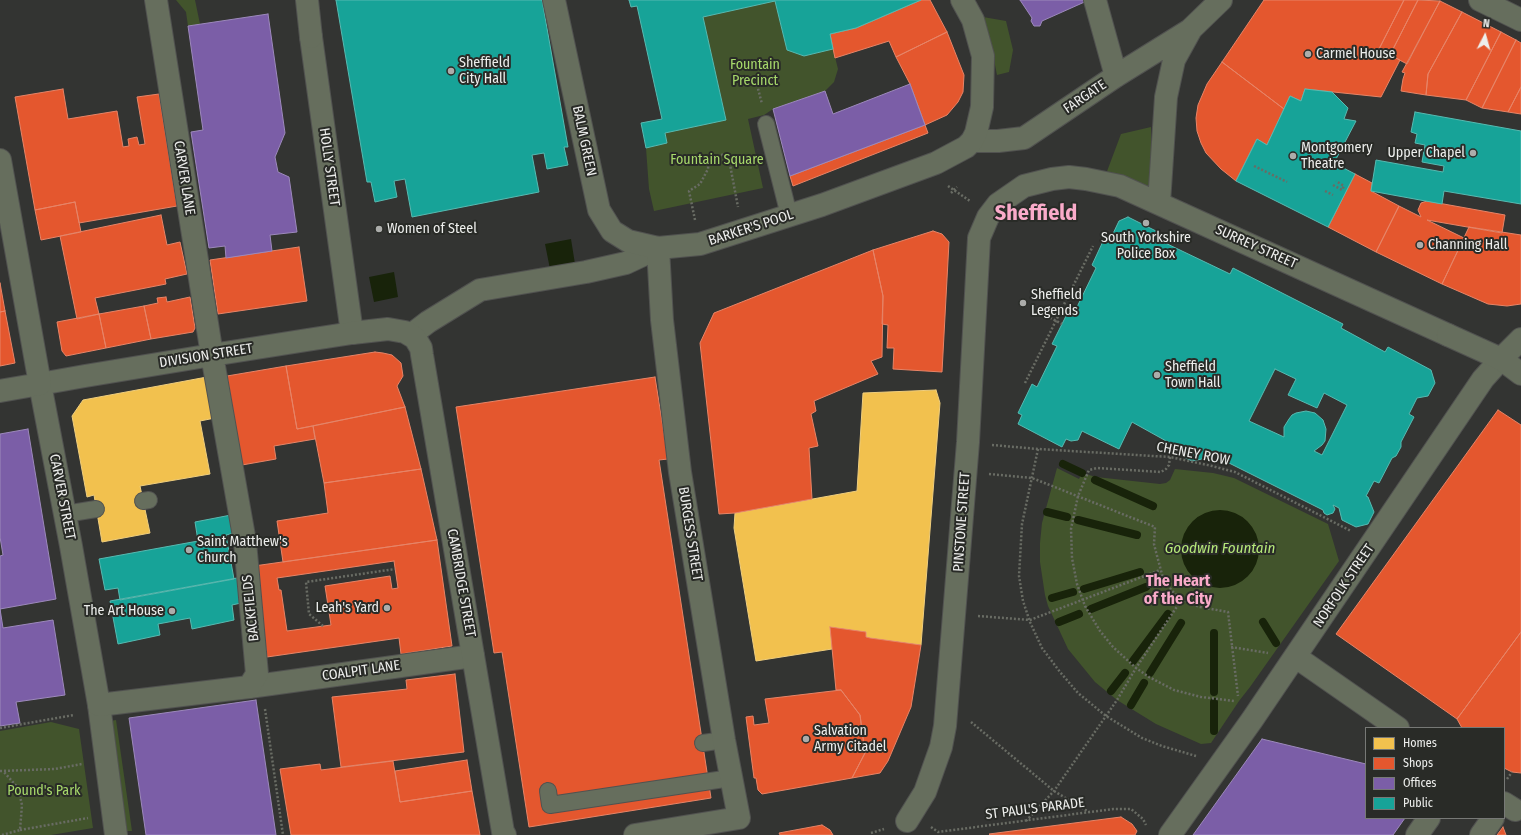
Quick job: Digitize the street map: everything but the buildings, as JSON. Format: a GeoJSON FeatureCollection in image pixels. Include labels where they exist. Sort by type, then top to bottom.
{"type":"FeatureCollection","features":[{"type":"Feature","properties":{"kind":"street","name":"CARVER LANE"},"geometry":{"type":"LineString","coordinates":[[156,0],[212,356]]}},
{"type":"Feature","properties":{"kind":"street","name":"HOLLY STREET"},"geometry":{"type":"LineString","coordinates":[[307,0],[352,333]]}},
{"type":"Feature","properties":{"kind":"street","name":"BALM GREEN"},"geometry":{"type":"LineString","coordinates":[[554,0],[599,210],[612,231],[628,241],[658,248]]}},
{"type":"Feature","properties":{"kind":"street"},"geometry":{"type":"LineString","coordinates":[[962,0],[973,20],[984,56],[982,107],[976,133],[972,141]]}},
{"type":"Feature","properties":{"kind":"street"},"geometry":{"type":"LineString","coordinates":[[1095,0],[1116,76]]}},
{"type":"Feature","properties":{"kind":"street","name":"FARGATE"},"geometry":{"type":"LineString","coordinates":[[972,141],[998,141],[1024,138],[1116,76],[1190,30],[1220,0]]}},
{"type":"Feature","properties":{"kind":"street"},"geometry":{"type":"LineString","coordinates":[[1480,0],[1521,20]]}},
{"type":"Feature","properties":{"kind":"street","name":"FARGATE"},"geometry":{"type":"LineString","coordinates":[[1159,203],[1166,97],[1174,60],[1190,30]]}},
{"type":"Feature","properties":{"kind":"street","name":"BARKER'S POOL"},"geometry":{"type":"LineString","coordinates":[[411,335],[428,322],[480,290],[586,272],[626,263],[658,248],[700,244],[743,231],[822,205],[936,163],[972,141]]}},
{"type":"Feature","properties":{"kind":"street","name":"CARVER STREET"},"geometry":{"type":"LineString","coordinates":[[0,160],[100,708],[116,835]]}},
{"type":"Feature","properties":{"kind":"street","name":"SURREY STREET"},"geometry":{"type":"LineString","coordinates":[[988,217],[998,204],[1024,186],[1052,179],[1069,178],[1104,182],[1115,185],[1159,203],[1501,359],[1521,374]]}},
{"type":"Feature","properties":{"kind":"street","name":"PINSTONE STREET"},"geometry":{"type":"LineString","coordinates":[[909,817],[925,792],[941,747],[947,703],[968,442],[979,238],[988,217]]}},
{"type":"Feature","properties":{"kind":"street","name":"BURGESS STREET"},"geometry":{"type":"LineString","coordinates":[[635,835],[739,818],[724,740],[680,472],[662,320],[658,248]]}},
{"type":"Feature","properties":{"kind":"street","name":"DIVISION STREET"},"geometry":{"type":"LineString","coordinates":[[0,391],[352,333],[388,329],[405,332],[411,335]]}},
{"type":"Feature","properties":{"kind":"street","name":"CAMBRIDGE STREET"},"geometry":{"type":"LineString","coordinates":[[411,335],[415,338],[421,348],[503,832],[505,835]]}},
{"type":"Feature","properties":{"kind":"street","name":"NORFOLK STREET"},"geometry":{"type":"LineString","coordinates":[[1170,835],[1296,657],[1483,379],[1521,339]]}},
{"type":"Feature","properties":{"kind":"street","name":"BACKFIELDS"},"geometry":{"type":"LineString","coordinates":[[212,356],[245,542],[257,674],[255,686]]}},
{"type":"Feature","properties":{"kind":"street","name":"COALPIT LANE"},"geometry":{"type":"LineString","coordinates":[[255,686],[473,656]]}},
{"type":"Feature","properties":{"kind":"street"},"geometry":{"type":"LineString","coordinates":[[1296,657],[1397,727]]}},
{"type":"Feature","properties":{"kind":"street"},"geometry":{"type":"LineString","coordinates":[[100,708],[255,686]]}},
{"type":"Feature","properties":{"kind":"street"},"geometry":{"type":"LineString","coordinates":[[1417,835],[1428,819]]}},
{"type":"Feature","properties":{"kind":"street"},"geometry":{"type":"LineString","coordinates":[[1481,835],[1493,819]]}},
{"type":"Feature","properties":{"kind":"lane"},"geometry":{"type":"LineString","coordinates":[[766,124],[789,215]]}},
{"type":"Feature","properties":{"kind":"lane"},"geometry":{"type":"LineString","coordinates":[[65,514],[96,508]]}},
{"type":"Feature","properties":{"kind":"lane"},"geometry":{"type":"LineString","coordinates":[[703,743],[724,740]]}},
{"type":"Feature","properties":{"kind":"lane"},"geometry":{"type":"LineString","coordinates":[[548,791],[550,805],[731,778]]}},
{"type":"Feature","properties":{"kind":"path"},"geometry":{"type":"LineString","coordinates":[[700,244],[689,191],[700,184],[708,169],[709,157],[728,154],[743,231]]}},
{"type":"Feature","properties":{"kind":"path"},"geometry":{"type":"LineString","coordinates":[[1254,166],[1287,182]]}},
{"type":"Feature","properties":{"kind":"path"},"geometry":{"type":"LineString","coordinates":[[922,168],[954,190],[988,217]]}},
{"type":"Feature","properties":{"kind":"path"},"geometry":{"type":"LineString","coordinates":[[1334,185],[1342,190],[1344,186],[1336,181]]}},
{"type":"Feature","properties":{"kind":"path"},"geometry":{"type":"LineString","coordinates":[[951,193],[957,187]]}},
{"type":"Feature","properties":{"kind":"path"},"geometry":{"type":"LineString","coordinates":[[1325,191],[1333,195]]}},
{"type":"Feature","properties":{"kind":"path"},"geometry":{"type":"LineString","coordinates":[[1164,238],[1171,241],[1172,238]]}},
{"type":"Feature","properties":{"kind":"path"},"geometry":{"type":"LineString","coordinates":[[1025,383],[1092,246]]}},
{"type":"Feature","properties":{"kind":"path"},"geometry":{"type":"LineString","coordinates":[[1043,314],[1062,324]]}},
{"type":"Feature","properties":{"kind":"path","name":"CHENEY ROW"},"geometry":{"type":"LineString","coordinates":[[968,442],[1038,449],[1170,457],[1235,472],[1373,543]]}},
{"type":"Feature","properties":{"kind":"path"},"geometry":{"type":"LineString","coordinates":[[1038,449],[1022,524],[1019,576],[1023,601],[1042,648],[1078,693],[1106,716],[1142,738],[1162,746],[1201,757],[1223,761]]}},
{"type":"Feature","properties":{"kind":"path"},"geometry":{"type":"LineString","coordinates":[[965,472],[1032,478],[1078,496],[1156,528],[1154,544],[1160,570],[1167,585],[1182,599],[1200,607],[1228,612],[1231,647],[1239,701],[1201,697],[1182,692],[1158,682],[1136,668],[1113,647],[1092,618],[1083,600],[1075,576],[1071,547],[1071,529],[1078,496],[1089,470],[1097,468],[1161,472],[1166,469],[1170,457]]}},
{"type":"Feature","properties":{"kind":"path"},"geometry":{"type":"LineString","coordinates":[[323,626],[309,614],[306,582],[395,569]]}},
{"type":"Feature","properties":{"kind":"path"},"geometry":{"type":"LineString","coordinates":[[955,615],[1030,620],[1160,570]]}},
{"type":"Feature","properties":{"kind":"path"},"geometry":{"type":"LineString","coordinates":[[1026,821],[1054,791],[1106,716],[1182,599]]}},
{"type":"Feature","properties":{"kind":"path"},"geometry":{"type":"LineString","coordinates":[[1231,647],[1296,657]]}},
{"type":"Feature","properties":{"kind":"path"},"geometry":{"type":"LineString","coordinates":[[255,686],[283,835]]}},
{"type":"Feature","properties":{"kind":"path"},"geometry":{"type":"LineString","coordinates":[[947,703],[1054,791],[1090,812]]}},
{"type":"Feature","properties":{"kind":"path"},"geometry":{"type":"LineString","coordinates":[[0,728],[100,708]]}},
{"type":"Feature","properties":{"kind":"path"},"geometry":{"type":"LineString","coordinates":[[0,772],[55,769],[106,760]]}},
{"type":"Feature","properties":{"kind":"path"},"geometry":{"type":"LineString","coordinates":[[4,772],[18,788],[22,805],[20,830]]}},
{"type":"Feature","properties":{"kind":"path","name":"ST PAUL'S PARADE"},"geometry":{"type":"LineString","coordinates":[[909,817],[938,832],[1112,809],[1131,809],[1143,819],[1146,826]]}},
{"type":"Feature","properties":{"kind":"path"},"geometry":{"type":"LineString","coordinates":[[2,835],[20,830],[113,813]]}},
{"type":"Feature","properties":{"kind":"green space"},"geometry":{"type":"Polygon","coordinates":[[[176,0],[195,0],[200,24],[188,26],[186,12],[176,0]]]}},
{"type":"Feature","properties":{"kind":"green space"},"geometry":{"type":"Polygon","coordinates":[[[775,1],[787,50],[804,56],[833,49],[838,69],[834,82],[825,91],[773,109],[764,115],[748,119],[763,188],[654,211],[649,189],[646,148],[667,143],[665,133],[726,119],[703,17],[775,1]]]}},
{"type":"Feature","properties":{"kind":"green space"},"geometry":{"type":"Polygon","coordinates":[[[983,17],[1006,21],[1013,50],[1009,72],[997,75],[983,17]]]}},
{"type":"Feature","properties":{"kind":"green space"},"geometry":{"type":"Polygon","coordinates":[[[1151,127],[1151,191],[1106,174],[1121,134],[1151,127]]]}},
{"type":"Feature","properties":{"kind":"green space"},"geometry":{"type":"Polygon","coordinates":[[[1057,468],[1079,479],[1082,473],[1096,477],[1160,484],[1166,483],[1170,480],[1175,469],[1213,473],[1234,478],[1328,524],[1339,561],[1239,701],[1211,743],[1201,744],[1156,724],[1117,700],[1095,682],[1068,649],[1048,606],[1040,562],[1042,523],[1057,468]]]}},
{"type":"Feature","properties":{"kind":"green space"},"geometry":{"type":"Polygon","coordinates":[[[116,720],[132,831],[122,831],[105,722],[116,720]]]}},
{"type":"Feature","properties":{"kind":"green space","name":"Pound's Park"},"geometry":{"type":"Polygon","coordinates":[[[51,722],[79,729],[93,828],[51,835],[0,835],[0,731],[51,722]]]}},
{"type":"Feature","properties":{"kind":"water"},"geometry":{"type":"Polygon","coordinates":[[[571,239],[575,264],[550,269],[545,244],[571,239]]]}},
{"type":"Feature","properties":{"kind":"water"},"geometry":{"type":"Polygon","coordinates":[[[394,272],[398,297],[374,302],[369,277],[394,272]]]}},
{"type":"Feature","properties":{"kind":"water","name":"Goodwin Fountain"},"geometry":{"type":"Polygon","coordinates":[[[1220,510],[1235,513],[1248,521],[1256,534],[1259,549],[1256,564],[1248,577],[1235,585],[1220,588],[1205,585],[1192,577],[1184,564],[1181,549],[1184,534],[1192,521],[1205,513],[1220,510]]]}},
{"type":"Feature","properties":{"kind":"waterway"},"geometry":{"type":"LineString","coordinates":[[1063,464],[1082,473]]}},
{"type":"Feature","properties":{"kind":"waterway"},"geometry":{"type":"LineString","coordinates":[[1095,480],[1153,506]]}},
{"type":"Feature","properties":{"kind":"waterway"},"geometry":{"type":"LineString","coordinates":[[1047,512],[1067,517]]}},
{"type":"Feature","properties":{"kind":"waterway"},"geometry":{"type":"LineString","coordinates":[[1078,520],[1137,535]]}},
{"type":"Feature","properties":{"kind":"waterway"},"geometry":{"type":"LineString","coordinates":[[1084,589],[1140,572]]}},
{"type":"Feature","properties":{"kind":"waterway"},"geometry":{"type":"LineString","coordinates":[[1091,609],[1146,587]]}},
{"type":"Feature","properties":{"kind":"waterway"},"geometry":{"type":"LineString","coordinates":[[1052,598],[1073,592]]}},
{"type":"Feature","properties":{"kind":"waterway"},"geometry":{"type":"LineString","coordinates":[[1059,622],[1079,614]]}},
{"type":"Feature","properties":{"kind":"waterway"},"geometry":{"type":"LineString","coordinates":[[1133,661],[1168,614]]}},
{"type":"Feature","properties":{"kind":"waterway"},"geometry":{"type":"LineString","coordinates":[[1263,622],[1276,643]]}},
{"type":"Feature","properties":{"kind":"waterway"},"geometry":{"type":"LineString","coordinates":[[1150,673],[1181,623]]}},
{"type":"Feature","properties":{"kind":"waterway"},"geometry":{"type":"LineString","coordinates":[[1214,633],[1214,692]]}},
{"type":"Feature","properties":{"kind":"waterway"},"geometry":{"type":"LineString","coordinates":[[1111,691],[1125,673]]}},
{"type":"Feature","properties":{"kind":"waterway"},"geometry":{"type":"LineString","coordinates":[[1131,705],[1144,683]]}},
{"type":"Feature","properties":{"kind":"waterway"},"geometry":{"type":"LineString","coordinates":[[1214,702],[1214,731]]}},
{"type":"Feature","properties":{"kind":"place","name":"Carmel House"},"geometry":{"type":"Point","coordinates":[1308,54]}},
{"type":"Feature","properties":{"kind":"place","name":"Sheffield City Hall"},"geometry":{"type":"Point","coordinates":[451,71]}},
{"type":"Feature","properties":{"kind":"place","name":"Upper Chapel"},"geometry":{"type":"Point","coordinates":[1473,153]}},
{"type":"Feature","properties":{"kind":"place","name":"Montgomery Theatre"},"geometry":{"type":"Point","coordinates":[1293,156]}},
{"type":"Feature","properties":{"kind":"place","name":"South Yorkshire Police Box"},"geometry":{"type":"Point","coordinates":[1146,223]}},
{"type":"Feature","properties":{"kind":"place","name":"Women of Steel"},"geometry":{"type":"Point","coordinates":[379,229]}},
{"type":"Feature","properties":{"kind":"place","name":"Channing Hall"},"geometry":{"type":"Point","coordinates":[1420,245]}},
{"type":"Feature","properties":{"kind":"place","name":"Sheffield Legends"},"geometry":{"type":"Point","coordinates":[1023,303]}},
{"type":"Feature","properties":{"kind":"place","name":"Sheffield Town Hall"},"geometry":{"type":"Point","coordinates":[1157,375]}},
{"type":"Feature","properties":{"kind":"place","name":"Saint Matthew's Church"},"geometry":{"type":"Point","coordinates":[189,550]}},
{"type":"Feature","properties":{"kind":"place","name":"Leah's Yard"},"geometry":{"type":"Point","coordinates":[387,608]}},
{"type":"Feature","properties":{"kind":"place","name":"The Art House"},"geometry":{"type":"Point","coordinates":[172,611]}},
{"type":"Feature","properties":{"kind":"place","name":"Salvation Army Citadel"},"geometry":{"type":"Point","coordinates":[806,739]}},
{"type":"Feature","properties":{"kind":"district","name":"Sheffield"},"geometry":{"type":"Point","coordinates":[1036,214]}},
{"type":"Feature","properties":{"kind":"district","name":"The Heart of the City"},"geometry":{"type":"Point","coordinates":[1178,591]}},
{"type":"Feature","properties":{"kind":"park label","name":"Fountain Precinct"},"geometry":{"type":"Point","coordinates":[755,74]}},
{"type":"Feature","properties":{"kind":"park label","name":"Fountain Square"},"geometry":{"type":"Point","coordinates":[717,160]}}]}
